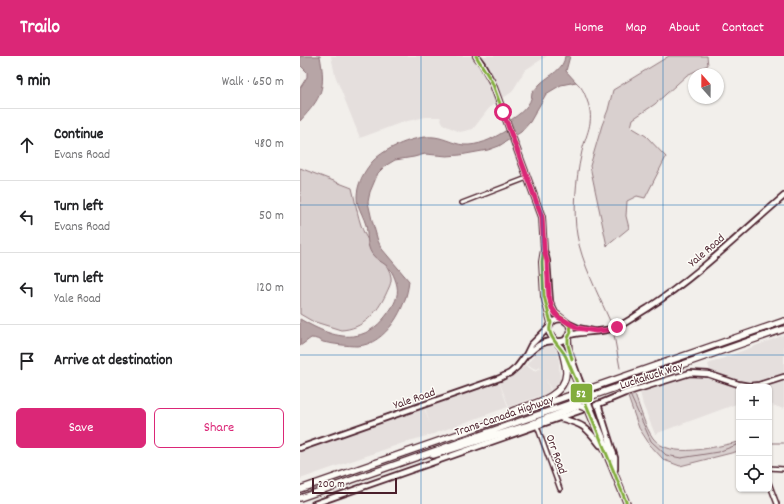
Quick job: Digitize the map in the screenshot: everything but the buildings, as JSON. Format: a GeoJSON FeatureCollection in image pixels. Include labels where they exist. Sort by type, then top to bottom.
{"type":"FeatureCollection","features":[{"type":"Feature","properties":{"kind":"highway","name":"Trans-Canada Highway"},"geometry":{"type":"LineString","coordinates":[[300,489],[784,321]]}},
{"type":"Feature","properties":{"kind":"highway","name":"Trans-Canada Highway"},"geometry":{"type":"LineString","coordinates":[[300,498],[784,329]]}},
{"type":"Feature","properties":{"kind":"highway"},"geometry":{"type":"LineString","coordinates":[[452,436],[554,394],[563,384],[565,376],[565,366],[561,348]]}},
{"type":"Feature","properties":{"kind":"highway"},"geometry":{"type":"LineString","coordinates":[[421,455],[432,456],[589,407]]}},
{"type":"Feature","properties":{"kind":"street"},"geometry":{"type":"LineString","coordinates":[[476,56],[492,82],[542,217],[550,302],[555,314],[569,324],[571,329],[569,337],[569,350],[578,379],[604,449],[627,504]]}},
{"type":"Feature","properties":{"kind":"street"},"geometry":{"type":"LineString","coordinates":[[462,203],[527,178]]}},
{"type":"Feature","properties":{"kind":"street","name":"Yale Road"},"geometry":{"type":"LineString","coordinates":[[569,337],[617,327],[664,297],[700,270],[784,196]]}},
{"type":"Feature","properties":{"kind":"street"},"geometry":{"type":"LineString","coordinates":[[544,250],[542,262],[544,296],[550,315],[550,336],[561,348],[578,379]]}},
{"type":"Feature","properties":{"kind":"street"},"geometry":{"type":"LineString","coordinates":[[550,325],[556,320],[562,320]]}},
{"type":"Feature","properties":{"kind":"street","name":"Yale Road"},"geometry":{"type":"LineString","coordinates":[[569,324],[578,328],[594,331]]}},
{"type":"Feature","properties":{"kind":"street","name":"Yale Road"},"geometry":{"type":"LineString","coordinates":[[300,448],[500,378],[510,373],[517,367],[534,342],[550,325]]}},
{"type":"Feature","properties":{"kind":"street"},"geometry":{"type":"LineString","coordinates":[[555,340],[563,341],[569,337]]}},
{"type":"Feature","properties":{"kind":"street","name":"Yale Road"},"geometry":{"type":"LineString","coordinates":[[526,355],[541,343],[555,340]]}},
{"type":"Feature","properties":{"kind":"street","name":"Luckakuck Way"},"geometry":{"type":"LineString","coordinates":[[314,504],[560,418],[625,393],[680,375],[690,373],[708,374],[738,384]]}},
{"type":"Feature","properties":{"kind":"street","name":"Luckakuck Way"},"geometry":{"type":"LineString","coordinates":[[761,384],[784,377]]}},
{"type":"Feature","properties":{"kind":"street"},"geometry":{"type":"LineString","coordinates":[[589,407],[611,456],[610,462]]}},
{"type":"Feature","properties":{"kind":"street"},"geometry":{"type":"LineString","coordinates":[[589,407],[615,458],[615,473]]}},
{"type":"Feature","properties":{"kind":"street"},"geometry":{"type":"LineString","coordinates":[[573,413],[575,422]]}},
{"type":"Feature","properties":{"kind":"street"},"geometry":{"type":"LineString","coordinates":[[560,418],[575,422],[586,428],[592,433],[604,449]]}},
{"type":"Feature","properties":{"kind":"street","name":"Orr Road"},"geometry":{"type":"LineString","coordinates":[[537,426],[560,489]]}},
{"type":"Feature","properties":{"kind":"street"},"geometry":{"type":"LineString","coordinates":[[772,468],[784,469]]}},
{"type":"Feature","properties":{"kind":"street"},"geometry":{"type":"LineString","coordinates":[[772,491],[777,504]]}},
{"type":"Feature","properties":{"kind":"shaded area"},"geometry":{"type":"Polygon","coordinates":[[[300,56],[320,56],[322,67],[322,85],[318,99],[300,121],[300,88],[307,77],[307,72],[300,65],[300,56]]]}},
{"type":"Feature","properties":{"kind":"shaded area"},"geometry":{"type":"Polygon","coordinates":[[[331,56],[547,56],[525,70],[512,92],[490,107],[473,129],[460,132],[444,125],[440,117],[426,117],[403,122],[360,138],[335,75],[331,56]]]}},
{"type":"Feature","properties":{"kind":"shaded area"},"geometry":{"type":"Polygon","coordinates":[[[565,56],[570,56],[566,71],[576,82],[561,85],[546,94],[530,122],[521,132],[499,146],[488,150],[460,155],[447,156],[425,154],[395,160],[385,166],[378,173],[370,192],[368,202],[378,241],[382,249],[409,281],[404,302],[393,323],[386,332],[367,344],[357,346],[345,345],[323,342],[311,338],[300,346],[300,319],[312,326],[335,335],[358,335],[368,331],[378,324],[388,313],[396,300],[397,290],[395,279],[389,268],[375,258],[370,251],[366,225],[357,199],[360,181],[373,161],[385,151],[401,143],[419,138],[434,137],[469,145],[484,142],[498,135],[507,130],[509,121],[521,113],[527,106],[530,102],[532,93],[539,85],[559,69],[565,56]]]}},
{"type":"Feature","properties":{"kind":"shaded area"},"geometry":{"type":"Polygon","coordinates":[[[669,56],[707,56],[708,65],[702,68],[688,68],[688,75],[655,104],[633,119],[631,127],[646,136],[666,157],[645,198],[637,196],[627,201],[626,216],[629,228],[607,246],[590,166],[613,90],[669,56]]]}},
{"type":"Feature","properties":{"kind":"shaded area"},"geometry":{"type":"Polygon","coordinates":[[[300,168],[352,188],[359,218],[365,235],[390,272],[390,284],[378,308],[368,319],[356,327],[341,330],[312,321],[300,314],[300,168]]]}},
{"type":"Feature","properties":{"kind":"shaded area"},"geometry":{"type":"Polygon","coordinates":[[[784,335],[784,373],[764,381],[750,383],[710,371],[708,364],[784,335]]]}},
{"type":"Feature","properties":{"kind":"shaded area"},"geometry":{"type":"Polygon","coordinates":[[[546,345],[552,345],[556,349],[559,358],[560,381],[552,392],[546,379],[551,392],[509,407],[499,381],[520,371],[525,365],[534,371],[542,368],[536,369],[527,365],[538,349],[546,345]]]}},
{"type":"Feature","properties":{"kind":"shaded area"},"geometry":{"type":"Polygon","coordinates":[[[701,375],[736,386],[736,404],[655,434],[643,405],[640,392],[687,376],[701,375]]]}},
{"type":"Feature","properties":{"kind":"shaded area"},"geometry":{"type":"Polygon","coordinates":[[[784,381],[784,409],[772,405],[771,384],[784,381]]]}},
{"type":"Feature","properties":{"kind":"shaded area"},"geometry":{"type":"Polygon","coordinates":[[[499,382],[508,407],[300,479],[300,452],[424,408],[430,424],[425,408],[499,382]]]}},
{"type":"Feature","properties":{"kind":"shaded area"},"geometry":{"type":"Polygon","coordinates":[[[635,395],[653,438],[661,445],[670,449],[694,450],[736,443],[736,452],[680,466],[664,460],[650,445],[639,428],[628,397],[635,395]]]}},
{"type":"Feature","properties":{"kind":"waterway"},"geometry":{"type":"LineString","coordinates":[[576,82],[585,95],[590,115],[589,128],[579,165],[576,185],[575,216],[577,235],[586,267],[610,321]]}},
{"type":"Feature","properties":{"kind":"waterway"},"geometry":{"type":"LineString","coordinates":[[614,335],[620,368]]}},
{"type":"Feature","properties":{"kind":"waterway"},"geometry":{"type":"LineString","coordinates":[[631,397],[651,441],[666,455],[681,458],[718,452],[736,445]]}},
{"type":"Feature","properties":{"kind":"waterway"},"geometry":{"type":"LineString","coordinates":[[772,443],[784,443]]}},
{"type":"Feature","properties":{"kind":"transit line","name":"52"},"geometry":{"type":"LineString","coordinates":[[476,56],[492,82],[542,217],[544,296],[551,323],[550,332],[554,341],[566,357],[627,504]]}},
{"type":"Feature","properties":{"kind":"transit line","name":"52"},"geometry":{"type":"LineString","coordinates":[[550,303],[555,313],[570,326],[571,332],[568,338],[568,345],[572,359]]}},
{"type":"Feature","properties":{"kind":"route"},"geometry":{"type":"LineString","coordinates":[[503,112],[542,217],[549,296],[555,314],[562,320],[578,328],[596,331],[617,327]]}}]}
